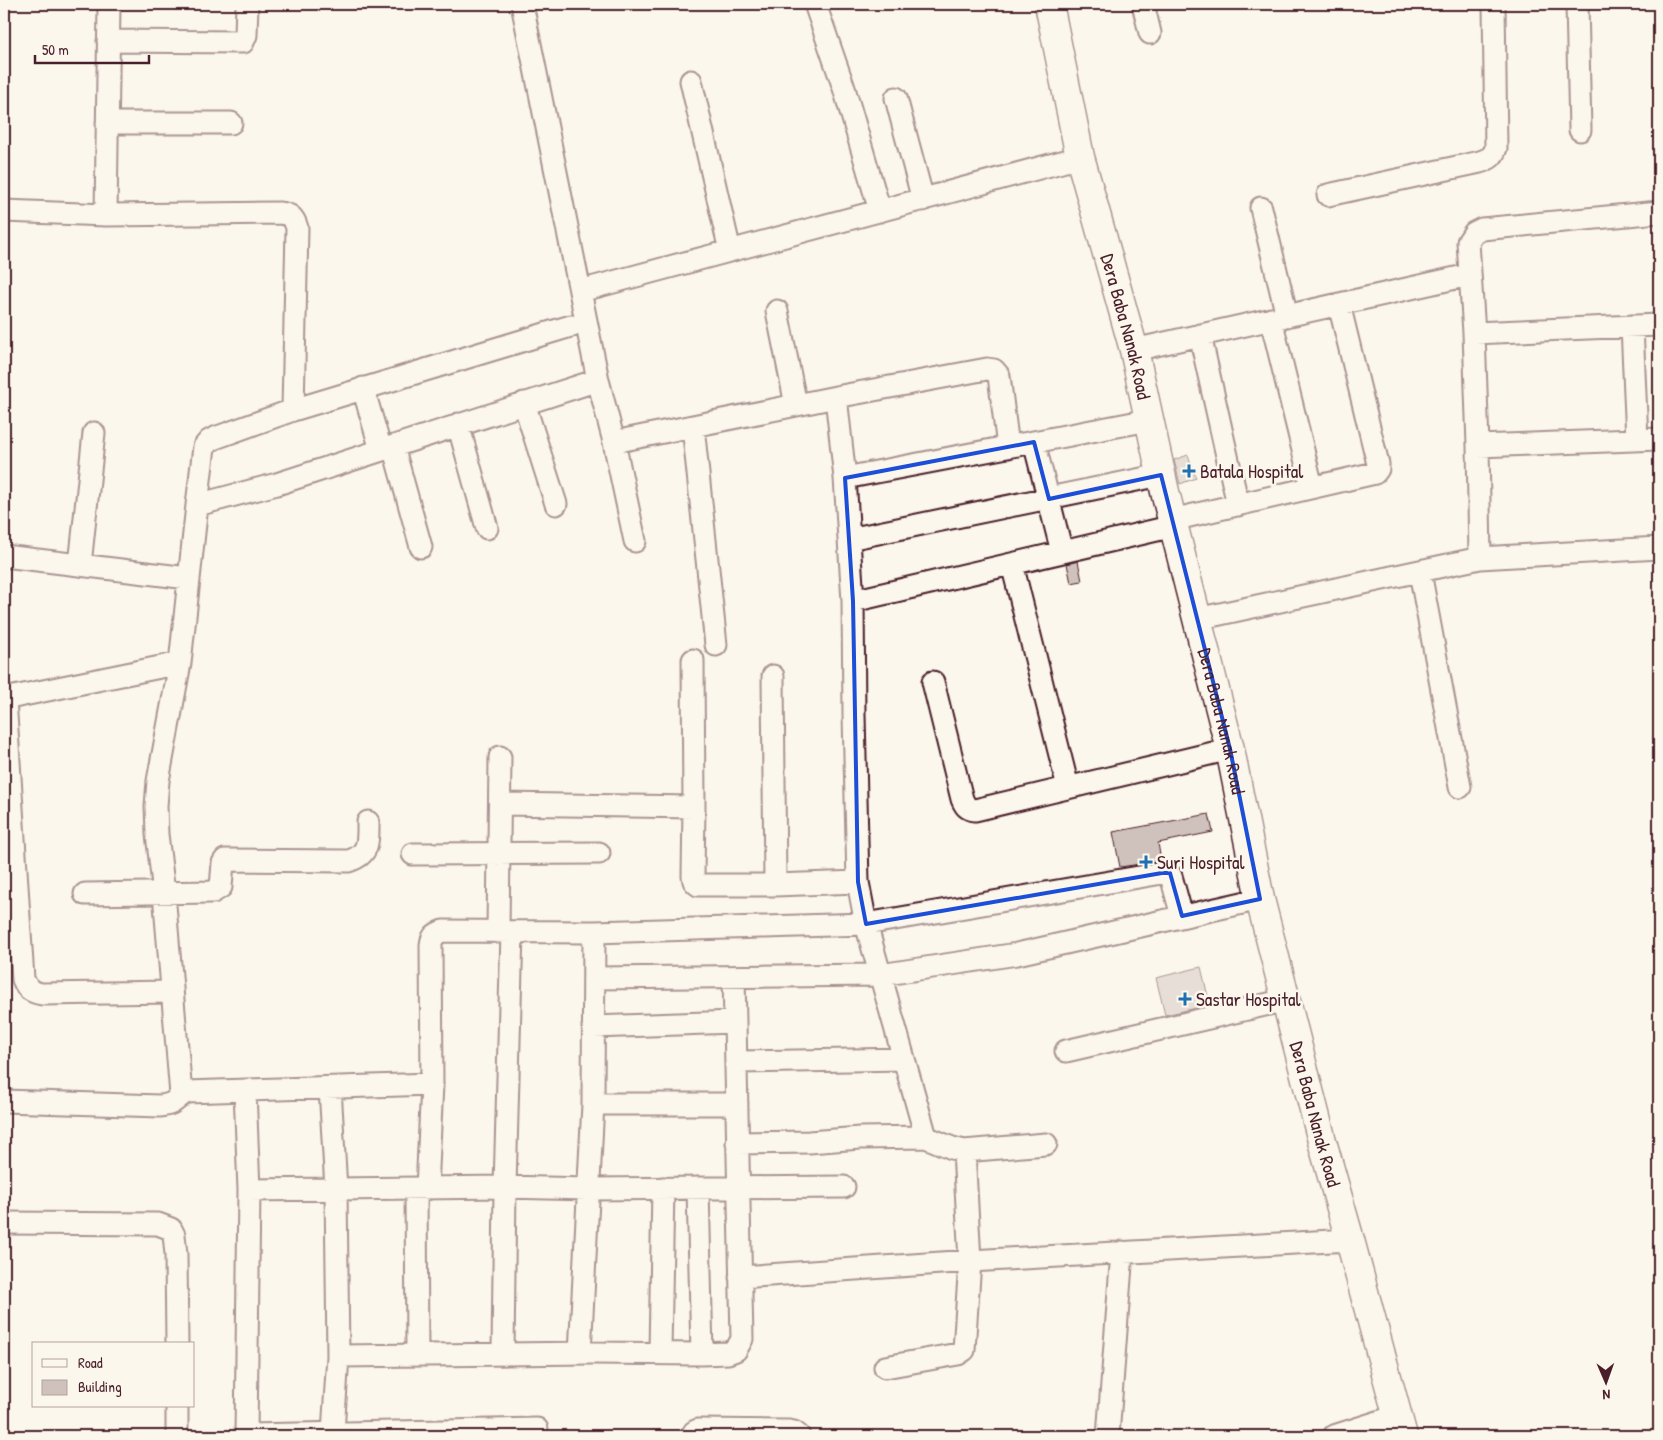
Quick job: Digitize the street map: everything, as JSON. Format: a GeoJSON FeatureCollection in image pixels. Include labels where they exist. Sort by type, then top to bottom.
{"type":"FeatureCollection","features":[{"type":"Feature","properties":{"kind":"main road","name":"Dera Baba Nanak Road"},"geometry":{"type":"LineString","coordinates":[[1049,4],[1080,156],[1134,350],[1161,475],[1230,749],[1260,899],[1322,1141],[1400,1426]]}},
{"type":"Feature","properties":{"kind":"street"},"geometry":{"type":"LineString","coordinates":[[106,215],[109,4]]}},
{"type":"Feature","properties":{"kind":"street"},"geometry":{"type":"LineString","coordinates":[[108,41],[243,42],[246,35],[247,4]]}},
{"type":"Feature","properties":{"kind":"street"},"geometry":{"type":"LineString","coordinates":[[522,4],[598,380],[614,442],[635,541]]}},
{"type":"Feature","properties":{"kind":"street"},"geometry":{"type":"LineString","coordinates":[[815,4],[844,88],[880,211]]}},
{"type":"Feature","properties":{"kind":"street"},"geometry":{"type":"LineString","coordinates":[[1143,4],[1150,33]]}},
{"type":"Feature","properties":{"kind":"street"},"geometry":{"type":"LineString","coordinates":[[1328,194],[1480,162],[1494,154],[1496,148],[1494,4]]}},
{"type":"Feature","properties":{"kind":"street"},"geometry":{"type":"LineString","coordinates":[[1577,4],[1580,130]]}},
{"type":"Feature","properties":{"kind":"street"},"geometry":{"type":"LineString","coordinates":[[691,81],[730,251]]}},
{"type":"Feature","properties":{"kind":"street"},"geometry":{"type":"LineString","coordinates":[[896,98],[922,200]]}},
{"type":"Feature","properties":{"kind":"street"},"geometry":{"type":"LineString","coordinates":[[107,123],[231,123]]}},
{"type":"Feature","properties":{"kind":"street"},"geometry":{"type":"LineString","coordinates":[[580,291],[1080,156]]}},
{"type":"Feature","properties":{"kind":"street"},"geometry":{"type":"LineString","coordinates":[[1261,208],[1279,318],[1312,487]]}},
{"type":"Feature","properties":{"kind":"street"},"geometry":{"type":"LineString","coordinates":[[4,211],[106,215],[290,214],[295,220],[297,228],[293,410]]}},
{"type":"Feature","properties":{"kind":"street"},"geometry":{"type":"LineString","coordinates":[[1480,558],[1474,333],[1468,242],[1474,232],[1482,230],[1659,212]]}},
{"type":"Feature","properties":{"kind":"street"},"geometry":{"type":"LineString","coordinates":[[1134,350],[1470,275]]}},
{"type":"Feature","properties":{"kind":"street"},"geometry":{"type":"LineString","coordinates":[[853,601],[1062,552],[1238,505],[1375,473],[1378,469],[1378,464],[1339,304]]}},
{"type":"Feature","properties":{"kind":"street"},"geometry":{"type":"LineString","coordinates":[[777,311],[796,404]]}},
{"type":"Feature","properties":{"kind":"street"},"geometry":{"type":"LineString","coordinates":[[1474,333],[1659,325]]}},
{"type":"Feature","properties":{"kind":"street"},"geometry":{"type":"LineString","coordinates":[[181,1095],[164,893],[156,834],[156,806],[158,781],[180,663],[204,447],[209,441],[293,410],[571,326]]}},
{"type":"Feature","properties":{"kind":"street"},"geometry":{"type":"LineString","coordinates":[[1632,326],[1637,440]]}},
{"type":"Feature","properties":{"kind":"street"},"geometry":{"type":"LineString","coordinates":[[1200,335],[1238,505]]}},
{"type":"Feature","properties":{"kind":"street"},"geometry":{"type":"LineString","coordinates":[[614,442],[836,396],[987,369],[994,370],[999,376],[1008,447]]}},
{"type":"Feature","properties":{"kind":"street"},"geometry":{"type":"LineString","coordinates":[[197,504],[276,484],[598,380]]}},
{"type":"Feature","properties":{"kind":"street"},"geometry":{"type":"LineString","coordinates":[[362,388],[387,448],[421,547]]}},
{"type":"Feature","properties":{"kind":"street"},"geometry":{"type":"LineString","coordinates":[[836,396],[845,478],[853,601],[858,882],[866,924],[926,1137]]}},
{"type":"Feature","properties":{"kind":"street"},"geometry":{"type":"LineString","coordinates":[[524,403],[556,504]]}},
{"type":"Feature","properties":{"kind":"street"},"geometry":{"type":"LineString","coordinates":[[845,478],[1149,420]]}},
{"type":"Feature","properties":{"kind":"street"},"geometry":{"type":"LineString","coordinates":[[458,424],[487,528]]}},
{"type":"Feature","properties":{"kind":"street"},"geometry":{"type":"LineString","coordinates":[[693,426],[716,645]]}},
{"type":"Feature","properties":{"kind":"street"},"geometry":{"type":"LineString","coordinates":[[80,565],[94,433]]}},
{"type":"Feature","properties":{"kind":"street"},"geometry":{"type":"LineString","coordinates":[[1478,446],[1659,439]]}},
{"type":"Feature","properties":{"kind":"street"},"geometry":{"type":"LineString","coordinates":[[1034,442],[1062,552]]}},
{"type":"Feature","properties":{"kind":"street"},"geometry":{"type":"LineString","coordinates":[[849,538],[1161,475]]}},
{"type":"Feature","properties":{"kind":"street"},"geometry":{"type":"LineString","coordinates":[[1197,619],[1480,558],[1659,548]]}},
{"type":"Feature","properties":{"kind":"street"},"geometry":{"type":"LineString","coordinates":[[4,556],[188,578]]}},
{"type":"Feature","properties":{"kind":"street"},"geometry":{"type":"LineString","coordinates":[[1012,564],[1068,787]]}},
{"type":"Feature","properties":{"kind":"street"},"geometry":{"type":"LineString","coordinates":[[1420,572],[1460,787]]}},
{"type":"Feature","properties":{"kind":"street"},"geometry":{"type":"LineString","coordinates":[[693,660],[694,881],[698,884],[775,885],[858,882]]}},
{"type":"Feature","properties":{"kind":"street"},"geometry":{"type":"LineString","coordinates":[[172,992],[42,994],[33,993],[27,987],[24,979],[4,699],[180,663]]}},
{"type":"Feature","properties":{"kind":"street"},"geometry":{"type":"LineString","coordinates":[[773,676],[775,885]]}},
{"type":"Feature","properties":{"kind":"street"},"geometry":{"type":"LineString","coordinates":[[933,682],[962,799],[965,806],[969,809],[975,810],[1230,749]]}},
{"type":"Feature","properties":{"kind":"street"},"geometry":{"type":"LineString","coordinates":[[500,757],[499,853],[505,932],[505,1187],[502,1353]]}},
{"type":"Feature","properties":{"kind":"street"},"geometry":{"type":"LineString","coordinates":[[500,804],[694,807]]}},
{"type":"Feature","properties":{"kind":"street"},"geometry":{"type":"LineString","coordinates":[[85,894],[214,892],[221,887],[223,863],[225,860],[349,861],[359,858],[364,852],[368,842],[368,822]]}},
{"type":"Feature","properties":{"kind":"street"},"geometry":{"type":"LineString","coordinates":[[414,854],[599,853]]}},
{"type":"Feature","properties":{"kind":"street"},"geometry":{"type":"LineString","coordinates":[[417,1354],[422,1189],[432,1084],[432,937],[443,932],[594,932],[866,924],[1162,873],[1171,876],[1182,916]]}},
{"type":"Feature","properties":{"kind":"street"},"geometry":{"type":"LineString","coordinates":[[594,978],[880,975],[1017,954],[1260,899]]}},
{"type":"Feature","properties":{"kind":"street"},"geometry":{"type":"LineString","coordinates":[[580,1353],[593,1104],[594,932]]}},
{"type":"Feature","properties":{"kind":"street"},"geometry":{"type":"LineString","coordinates":[[338,1356],[660,1352],[702,1354],[732,1352],[742,1339],[734,976]]}},
{"type":"Feature","properties":{"kind":"street"},"geometry":{"type":"LineString","coordinates":[[1066,1051],[1286,1000]]}},
{"type":"Feature","properties":{"kind":"street"},"geometry":{"type":"LineString","coordinates":[[594,1027],[735,1022]]}},
{"type":"Feature","properties":{"kind":"street"},"geometry":{"type":"LineString","coordinates":[[736,1062],[904,1059]]}},
{"type":"Feature","properties":{"kind":"street"},"geometry":{"type":"LineString","coordinates":[[4,1101],[160,1106],[169,1105],[175,1102],[181,1095],[195,1091],[432,1084]]}},
{"type":"Feature","properties":{"kind":"street"},"geometry":{"type":"LineString","coordinates":[[330,1088],[336,1189],[338,1356],[333,1432]]}},
{"type":"Feature","properties":{"kind":"street"},"geometry":{"type":"LineString","coordinates":[[245,1091],[249,1190],[246,1435],[537,1429]]}},
{"type":"Feature","properties":{"kind":"street"},"geometry":{"type":"LineString","coordinates":[[593,1104],[737,1104]]}},
{"type":"Feature","properties":{"kind":"street"},"geometry":{"type":"LineString","coordinates":[[737,1143],[926,1137],[964,1151],[1046,1144]]}},
{"type":"Feature","properties":{"kind":"street"},"geometry":{"type":"LineString","coordinates":[[885,1367],[958,1354],[964,1350],[970,1261],[964,1151]]}},
{"type":"Feature","properties":{"kind":"street"},"geometry":{"type":"LineString","coordinates":[[249,1190],[505,1187],[588,1189],[844,1187]]}},
{"type":"Feature","properties":{"kind":"street"},"geometry":{"type":"LineString","coordinates":[[660,1352],[663,1188]]}},
{"type":"Feature","properties":{"kind":"street"},"geometry":{"type":"LineString","coordinates":[[698,1188],[702,1354]]}},
{"type":"Feature","properties":{"kind":"street"},"geometry":{"type":"LineString","coordinates":[[4,1223],[158,1224],[171,1229],[174,1235],[176,1254],[177,1342]]}},
{"type":"Feature","properties":{"kind":"street"},"geometry":{"type":"LineString","coordinates":[[740,1278],[970,1261],[1350,1240]]}},
{"type":"Feature","properties":{"kind":"street"},"geometry":{"type":"LineString","coordinates":[[1108,1436],[1122,1252]]}},
{"type":"Feature","properties":{"kind":"street"},"geometry":{"type":"LineString","coordinates":[[177,1408],[177,1436]]}},
{"type":"Feature","properties":{"kind":"street"},"geometry":{"type":"LineString","coordinates":[[1334,1436],[1400,1426]]}},
{"type":"Feature","properties":{"kind":"street"},"geometry":{"type":"LineString","coordinates":[[692,1436],[698,1430],[788,1431],[797,1433],[799,1436]]}},
{"type":"Feature","properties":{"kind":"highlighted area"},"geometry":{"type":"Polygon","coordinates":[[[1034,442],[1049,499],[1161,475],[1230,749],[1260,899],[1182,916],[1170,873],[1162,873],[866,924],[858,882],[853,601],[845,478],[1034,442]]]}},
{"type":"Feature","properties":{"kind":"building"},"geometry":{"type":"Polygon","coordinates":[[[1188,455],[1196,478],[1180,484],[1174,460],[1188,455]]]}},
{"type":"Feature","properties":{"kind":"building"},"geometry":{"type":"Polygon","coordinates":[[[1078,561],[1082,581],[1071,583],[1067,564],[1078,561]]]}},
{"type":"Feature","properties":{"kind":"building"},"geometry":{"type":"Polygon","coordinates":[[[1209,814],[1213,832],[1158,843],[1161,861],[1120,867],[1113,832],[1209,814]]]}},
{"type":"Feature","properties":{"kind":"building"},"geometry":{"type":"Polygon","coordinates":[[[1201,967],[1210,1005],[1165,1015],[1156,978],[1201,967]]]}},
{"type":"Feature","properties":{"kind":"place","name":"Batala Hospital"},"geometry":{"type":"Point","coordinates":[1189,471]}},
{"type":"Feature","properties":{"kind":"place","name":"Suri Hospital"},"geometry":{"type":"Point","coordinates":[1146,862]}},
{"type":"Feature","properties":{"kind":"place","name":"Sastar Hospital"},"geometry":{"type":"Point","coordinates":[1185,999]}}]}
